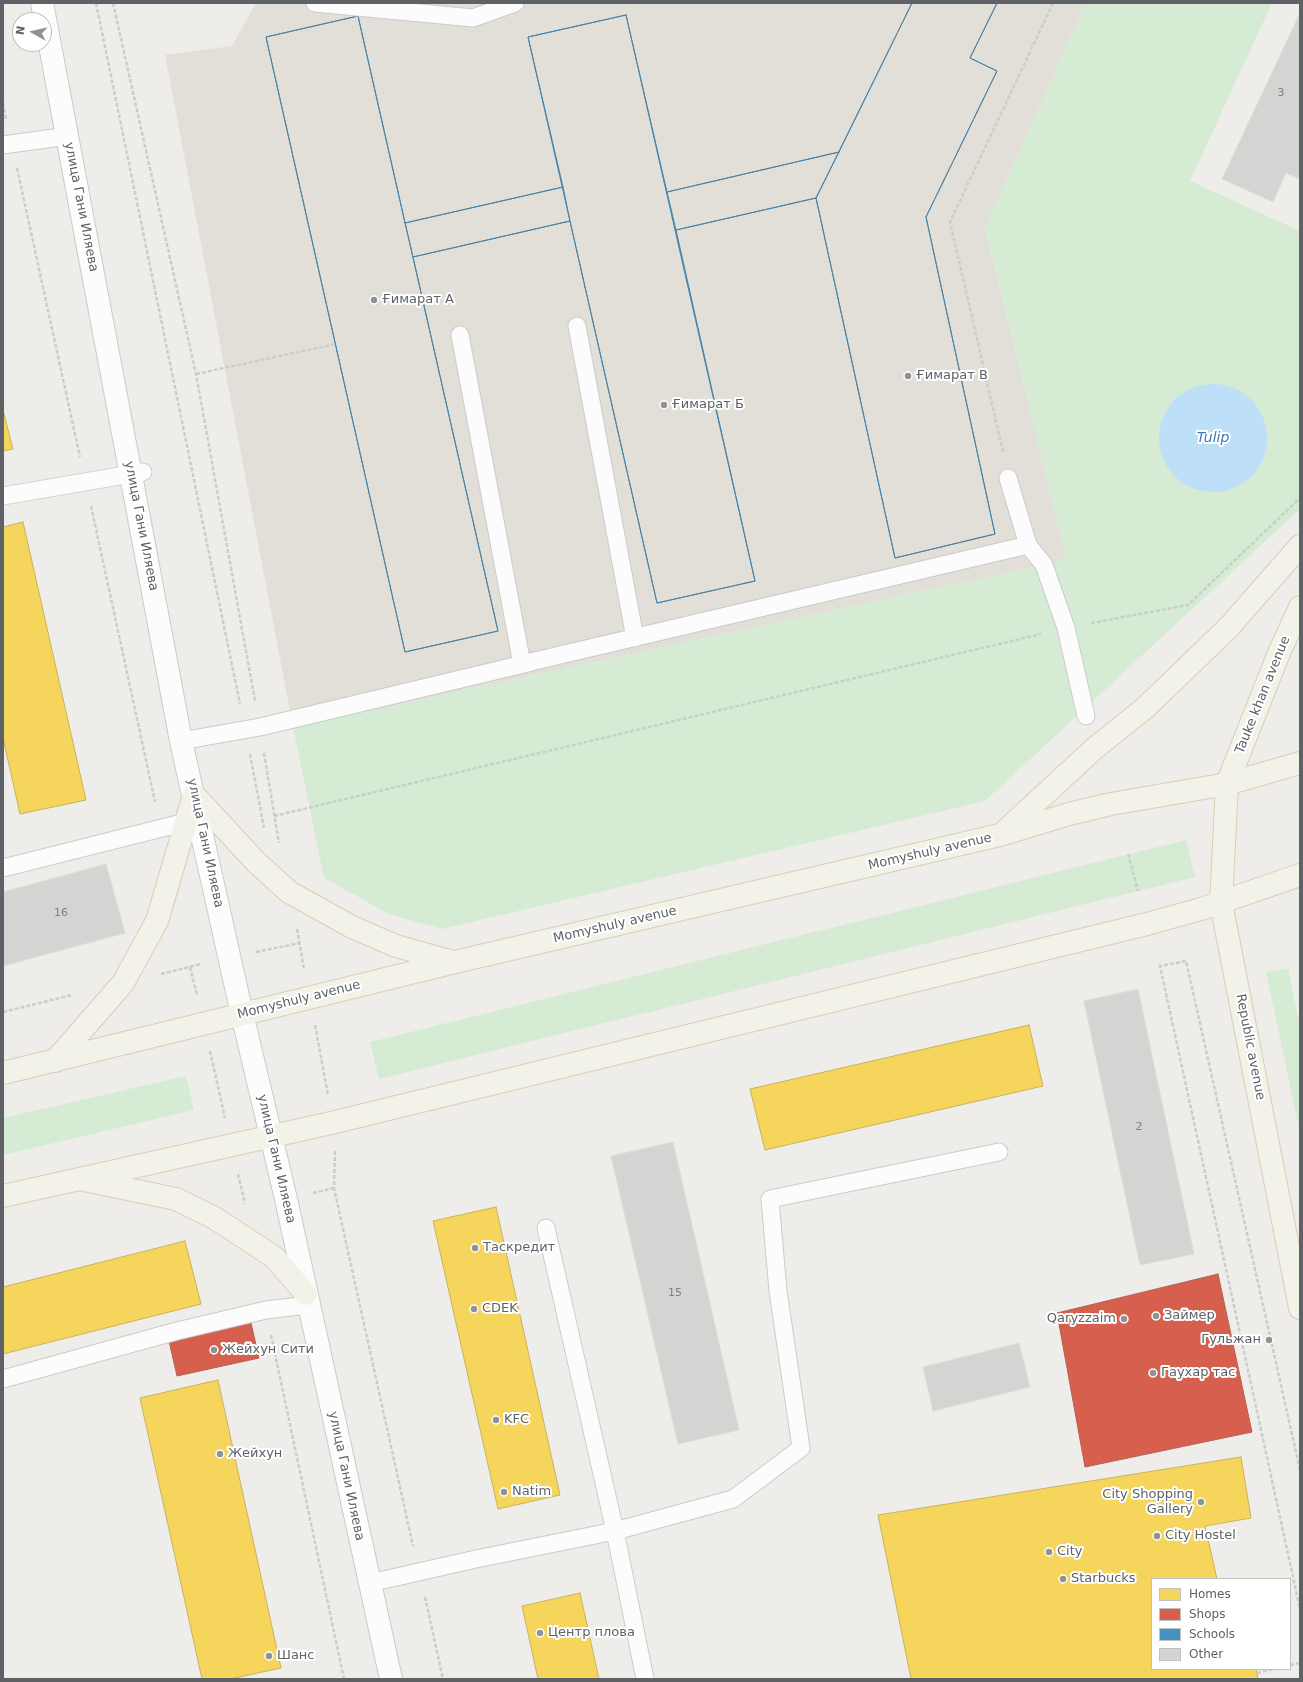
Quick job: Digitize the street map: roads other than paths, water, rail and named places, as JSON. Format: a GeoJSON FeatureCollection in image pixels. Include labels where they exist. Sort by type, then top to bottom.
{"type":"FeatureCollection","features":[{"type":"Feature","properties":{"kind":"main road"},"geometry":{"type":"LineString","coordinates":[[1000,836],[1095,748],[1145,708],[1229,627],[1300,546]]}},
{"type":"Feature","properties":{"kind":"main road","name":"Tauke khan avenue"},"geometry":{"type":"LineString","coordinates":[[1227,784],[1279,653],[1300,607]]}},
{"type":"Feature","properties":{"kind":"main road","name":"Momyshuly avenue"},"geometry":{"type":"LineString","coordinates":[[3,1074],[455,962],[1000,836],[1069,814],[1111,804],[1227,784],[1300,763]]}},
{"type":"Feature","properties":{"kind":"main road","name":"Republic avenue"},"geometry":{"type":"LineString","coordinates":[[1227,784],[1211,906],[1300,1308]]}},
{"type":"Feature","properties":{"kind":"main road"},"geometry":{"type":"LineString","coordinates":[[55,1061],[123,983],[157,921],[194,794]]}},
{"type":"Feature","properties":{"kind":"main road"},"geometry":{"type":"LineString","coordinates":[[194,794],[256,862],[289,892],[352,927],[396,946],[455,962]]}},
{"type":"Feature","properties":{"kind":"main road"},"geometry":{"type":"LineString","coordinates":[[1300,865],[1300,881]]}},
{"type":"Feature","properties":{"kind":"main road"},"geometry":{"type":"LineString","coordinates":[[3,1196],[347,1119],[1211,906],[1300,875]]}},
{"type":"Feature","properties":{"kind":"main road"},"geometry":{"type":"LineString","coordinates":[[77,1179],[176,1199],[214,1217],[274,1257],[307,1300]]}},
{"type":"Feature","properties":{"kind":"street","name":"улица Гани Иляева"},"geometry":{"type":"LineString","coordinates":[[42,3],[137,473],[181,741],[242,1014],[271,1135],[391,1679]]}},
{"type":"Feature","properties":{"kind":"lane"},"geometry":{"type":"LineString","coordinates":[[315,3],[473,18],[515,3]]}},
{"type":"Feature","properties":{"kind":"lane"},"geometry":{"type":"LineString","coordinates":[[3,145],[68,136]]}},
{"type":"Feature","properties":{"kind":"lane"},"geometry":{"type":"LineString","coordinates":[[576,326],[635,638]]}},
{"type":"Feature","properties":{"kind":"lane"},"geometry":{"type":"LineString","coordinates":[[460,335],[522,664],[532,662]]}},
{"type":"Feature","properties":{"kind":"lane"},"geometry":{"type":"LineString","coordinates":[[3,496],[137,473]]}},
{"type":"Feature","properties":{"kind":"lane"},"geometry":{"type":"LineString","coordinates":[[1008,478],[1028,545],[1044,565],[1066,628],[1086,716]]}},
{"type":"Feature","properties":{"kind":"lane"},"geometry":{"type":"LineString","coordinates":[[181,741],[253,728],[1028,545]]}},
{"type":"Feature","properties":{"kind":"lane"},"geometry":{"type":"LineString","coordinates":[[3,868],[186,822]]}},
{"type":"Feature","properties":{"kind":"lane"},"geometry":{"type":"LineString","coordinates":[[370,1583],[615,1531],[734,1499],[800,1448],[778,1292],[770,1199],[999,1152]]}},
{"type":"Feature","properties":{"kind":"lane"},"geometry":{"type":"LineString","coordinates":[[546,1228],[615,1531],[645,1679]]}},
{"type":"Feature","properties":{"kind":"lane"},"geometry":{"type":"LineString","coordinates":[[3,1378],[177,1331],[307,1300]]}},
{"type":"Feature","properties":{"kind":"water","name":"Tulip"},"geometry":{"type":"Polygon","coordinates":[[[1213,384],[1234,388],[1251,400],[1263,417],[1267,438],[1263,459],[1251,476],[1234,488],[1213,492],[1192,488],[1175,476],[1163,459],[1159,438],[1163,417],[1175,400],[1192,388],[1213,384]]]}},
{"type":"Feature","properties":{"kind":"place","name":"Ғимарат А"},"geometry":{"type":"Point","coordinates":[374,300]}},
{"type":"Feature","properties":{"kind":"place","name":"Ғимарат В"},"geometry":{"type":"Point","coordinates":[908,376]}},
{"type":"Feature","properties":{"kind":"place","name":"Ғимарат Б"},"geometry":{"type":"Point","coordinates":[664,405]}},
{"type":"Feature","properties":{"kind":"place","name":"Таскредит"},"geometry":{"type":"Point","coordinates":[475,1248]}},
{"type":"Feature","properties":{"kind":"place","name":"CDEK"},"geometry":{"type":"Point","coordinates":[474,1309]}},
{"type":"Feature","properties":{"kind":"place","name":"Займер"},"geometry":{"type":"Point","coordinates":[1156,1316]}},
{"type":"Feature","properties":{"kind":"place","name":"Qaryzzaim"},"geometry":{"type":"Point","coordinates":[1124,1319]}},
{"type":"Feature","properties":{"kind":"place","name":"Гульжан"},"geometry":{"type":"Point","coordinates":[1269,1340]}},
{"type":"Feature","properties":{"kind":"place","name":"Жейхун Сити"},"geometry":{"type":"Point","coordinates":[214,1350]}},
{"type":"Feature","properties":{"kind":"place","name":"Гаухар тас"},"geometry":{"type":"Point","coordinates":[1153,1373]}},
{"type":"Feature","properties":{"kind":"place","name":"KFC"},"geometry":{"type":"Point","coordinates":[496,1420]}},
{"type":"Feature","properties":{"kind":"place","name":"Жейхун"},"geometry":{"type":"Point","coordinates":[220,1454]}},
{"type":"Feature","properties":{"kind":"place","name":"Natim"},"geometry":{"type":"Point","coordinates":[504,1492]}},
{"type":"Feature","properties":{"kind":"place","name":"City Shopping Gallery"},"geometry":{"type":"Point","coordinates":[1201,1502]}},
{"type":"Feature","properties":{"kind":"place","name":"City Hostel"},"geometry":{"type":"Point","coordinates":[1157,1536]}},
{"type":"Feature","properties":{"kind":"place","name":"City"},"geometry":{"type":"Point","coordinates":[1049,1552]}},
{"type":"Feature","properties":{"kind":"place","name":"Starbucks"},"geometry":{"type":"Point","coordinates":[1063,1579]}},
{"type":"Feature","properties":{"kind":"place","name":"Центр плова"},"geometry":{"type":"Point","coordinates":[540,1633]}},
{"type":"Feature","properties":{"kind":"place","name":"Шанс"},"geometry":{"type":"Point","coordinates":[269,1656]}}]}
